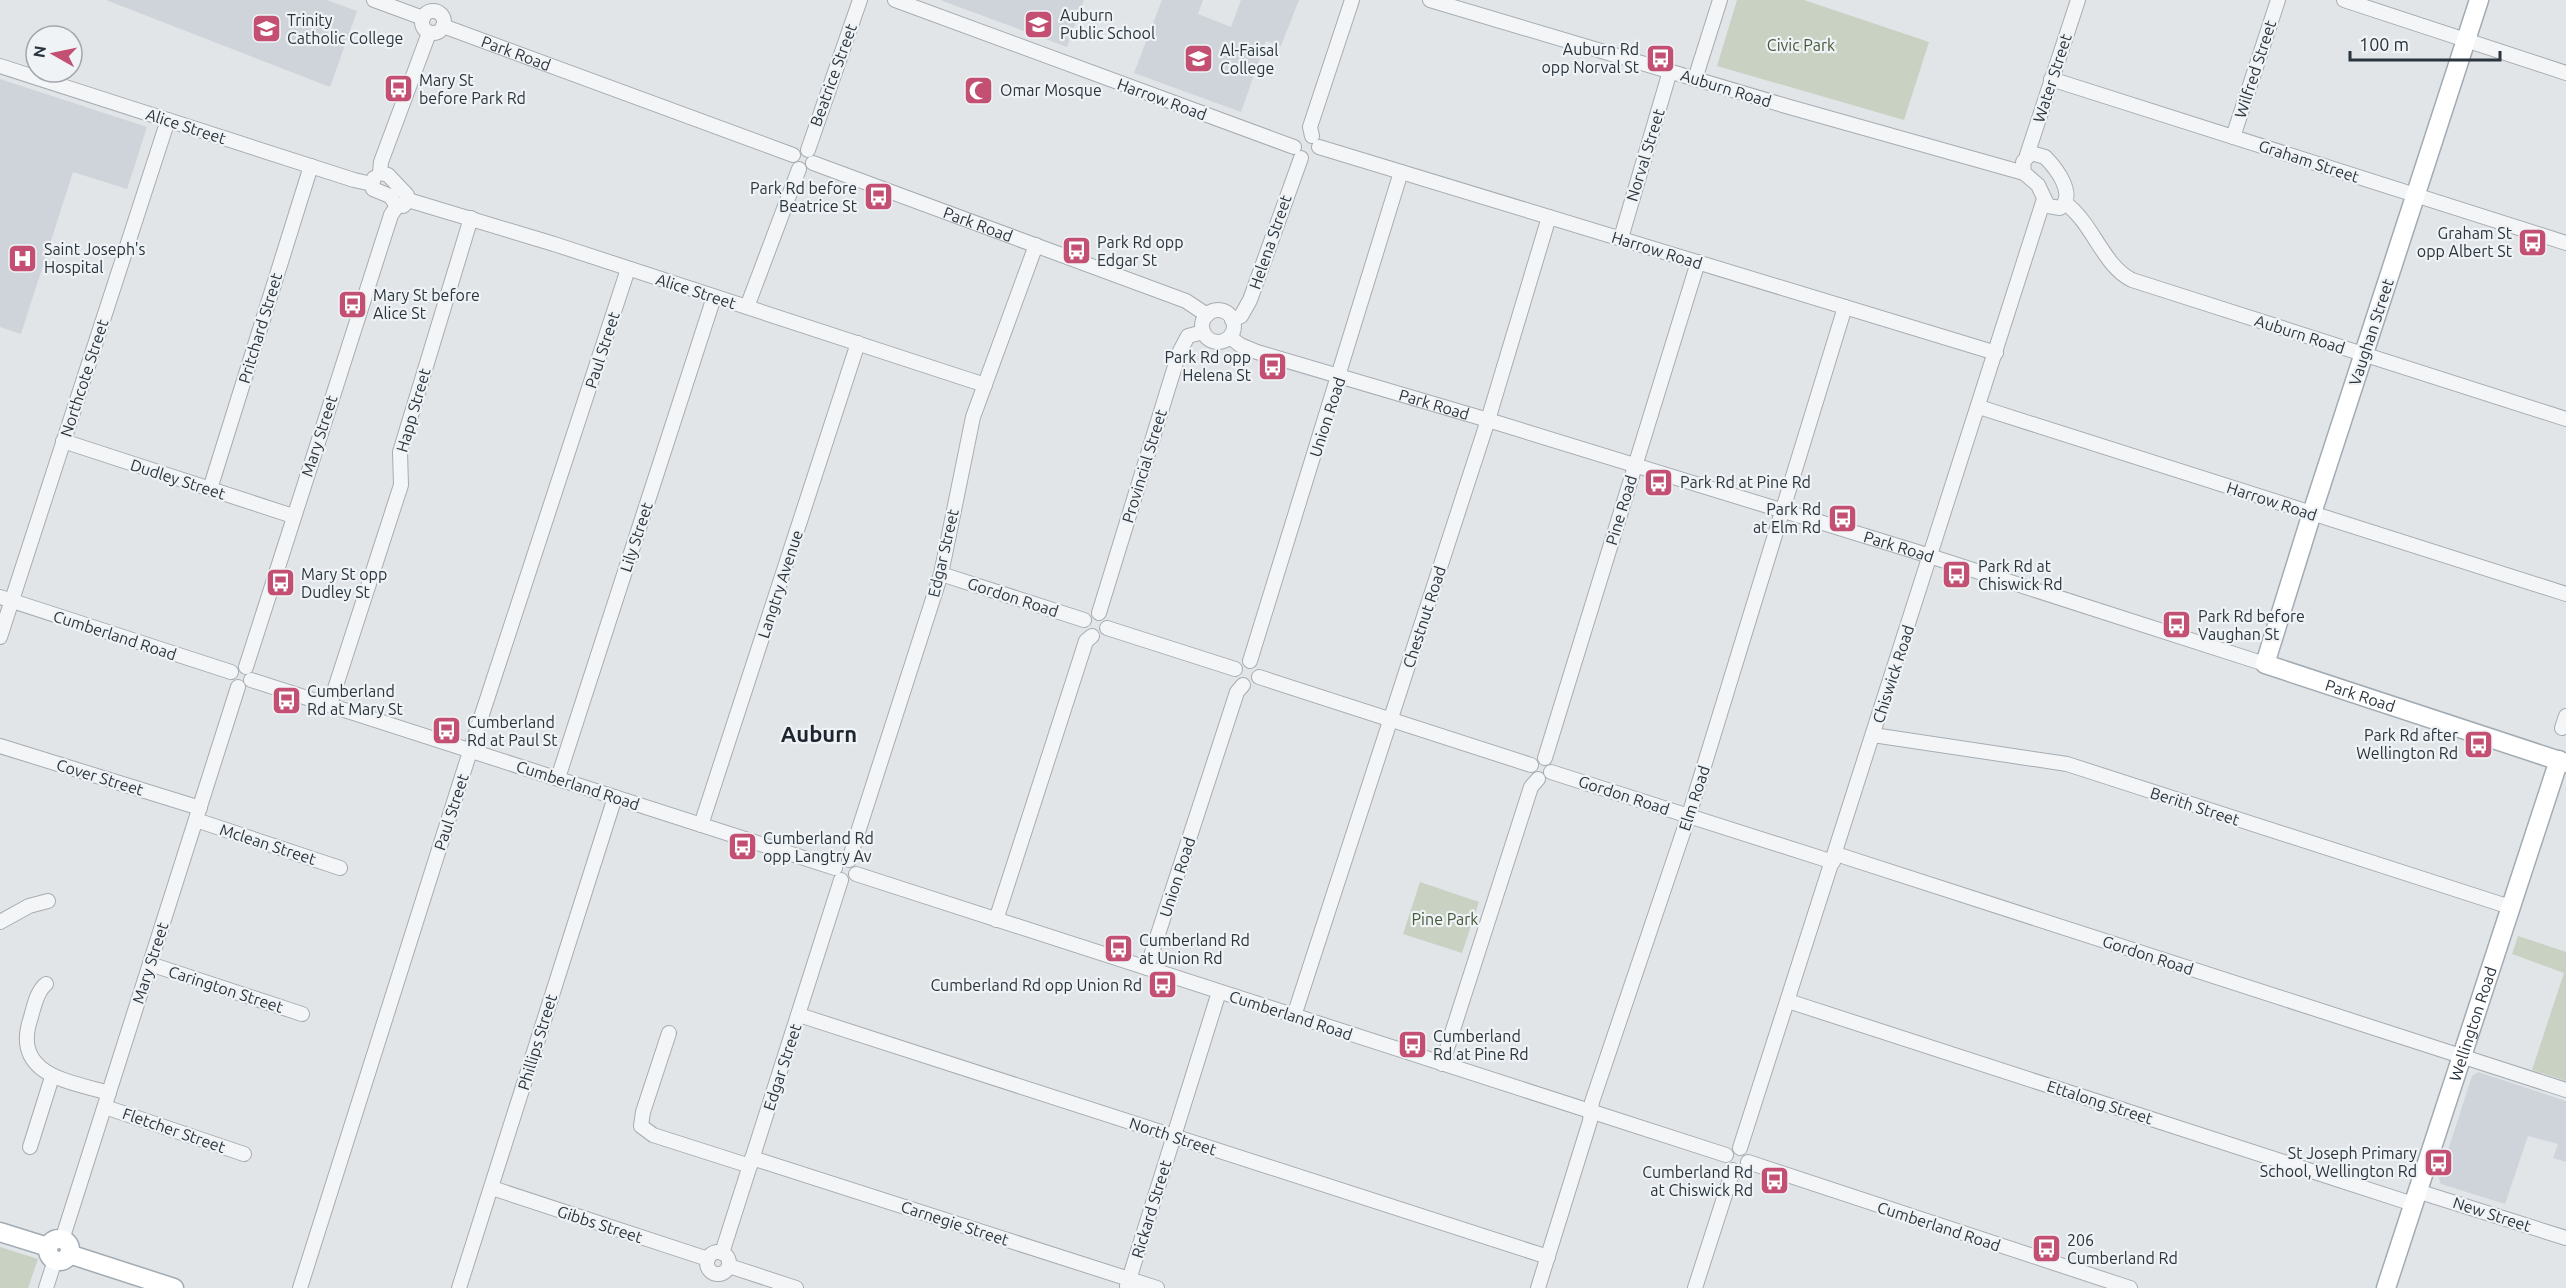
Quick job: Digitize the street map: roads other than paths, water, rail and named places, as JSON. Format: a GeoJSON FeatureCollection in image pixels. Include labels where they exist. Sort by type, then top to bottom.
{"type":"FeatureCollection","features":[{"type":"Feature","properties":{"kind":"main road","name":"Vaughan Street"},"geometry":{"type":"LineString","coordinates":[[2265,664],[2363,354],[2479,0]]}},
{"type":"Feature","properties":{"kind":"main road","name":"Park Road"},"geometry":{"type":"LineString","coordinates":[[2265,664],[2562,761]]}},
{"type":"Feature","properties":{"kind":"main road","name":"Wellington Road"},"geometry":{"type":"LineString","coordinates":[[2386,1288],[2510,907],[2562,761]]}},
{"type":"Feature","properties":{"kind":"main road"},"geometry":{"type":"LineString","coordinates":[[0,1232],[174,1288]]}},
{"type":"Feature","properties":{"kind":"street"},"geometry":{"type":"LineString","coordinates":[[374,0],[423,18]]}},
{"type":"Feature","properties":{"kind":"street","name":"Beatrice Street"},"geometry":{"type":"LineString","coordinates":[[810,157],[860,0]]}},
{"type":"Feature","properties":{"kind":"street","name":"Harrow Road"},"geometry":{"type":"LineString","coordinates":[[895,0],[1297,152]]}},
{"type":"Feature","properties":{"kind":"street"},"geometry":{"type":"LineString","coordinates":[[1316,142],[1310,127],[1352,0]]}},
{"type":"Feature","properties":{"kind":"street","name":"Auburn Road"},"geometry":{"type":"LineString","coordinates":[[1430,0],[2024,174]]}},
{"type":"Feature","properties":{"kind":"street"},"geometry":{"type":"LineString","coordinates":[[1695,79],[1720,0]]}},
{"type":"Feature","properties":{"kind":"street","name":"Water Street"},"geometry":{"type":"LineString","coordinates":[[2024,174],[2022,162],[2027,155],[2078,0]]}},
{"type":"Feature","properties":{"kind":"street","name":"Wilfred Street"},"geometry":{"type":"LineString","coordinates":[[2233,137],[2278,0]]}},
{"type":"Feature","properties":{"kind":"street"},"geometry":{"type":"LineString","coordinates":[[2344,0],[2566,72]]}},
{"type":"Feature","properties":{"kind":"street"},"geometry":{"type":"LineString","coordinates":[[439,6],[443,26],[439,32],[429,33],[423,25],[423,18],[439,6]]}},
{"type":"Feature","properties":{"kind":"street","name":"Park Road"},"geometry":{"type":"LineString","coordinates":[[443,26],[793,155]]}},
{"type":"Feature","properties":{"kind":"street"},"geometry":{"type":"LineString","coordinates":[[376,178],[429,33]]}},
{"type":"Feature","properties":{"kind":"street","name":"Alice Street"},"geometry":{"type":"LineString","coordinates":[[0,66],[311,166],[376,178]]}},
{"type":"Feature","properties":{"kind":"street","name":"Norval Street"},"geometry":{"type":"LineString","coordinates":[[1621,238],[1670,71]]}},
{"type":"Feature","properties":{"kind":"street","name":"Graham Street"},"geometry":{"type":"LineString","coordinates":[[2051,78],[2566,243]]}},
{"type":"Feature","properties":{"kind":"street","name":"Northcote Street"},"geometry":{"type":"LineString","coordinates":[[0,637],[6,599],[63,441],[168,120]]}},
{"type":"Feature","properties":{"kind":"street"},"geometry":{"type":"LineString","coordinates":[[1297,152],[1307,136],[1316,142]]}},
{"type":"Feature","properties":{"kind":"street","name":"Harrow Road"},"geometry":{"type":"LineString","coordinates":[[1316,142],[1401,172],[1996,353]]}},
{"type":"Feature","properties":{"kind":"street"},"geometry":{"type":"LineString","coordinates":[[801,149],[810,157],[808,168],[799,170],[792,162],[793,155],[801,149]]}},
{"type":"Feature","properties":{"kind":"street","name":"Helena Street"},"geometry":{"type":"LineString","coordinates":[[1232,320],[1241,316],[1250,300],[1297,152]]}},
{"type":"Feature","properties":{"kind":"street"},"geometry":{"type":"LineString","coordinates":[[2024,174],[2038,184],[2044,199],[2052,209],[2066,204],[2065,186],[2049,161],[2036,153],[2027,155]]}},
{"type":"Feature","properties":{"kind":"street","name":"Park Road"},"geometry":{"type":"LineString","coordinates":[[810,157],[1186,301],[1207,315]]}},
{"type":"Feature","properties":{"kind":"street","name":"Pritchard Street"},"geometry":{"type":"LineString","coordinates":[[210,489],[311,166]]}},
{"type":"Feature","properties":{"kind":"street"},"geometry":{"type":"LineString","coordinates":[[747,307],[799,170]]}},
{"type":"Feature","properties":{"kind":"street","name":"Union Road"},"geometry":{"type":"LineString","coordinates":[[1251,661],[1401,172]]}},
{"type":"Feature","properties":{"kind":"street"},"geometry":{"type":"LineString","coordinates":[[376,178],[388,175],[407,195],[402,203]]}},
{"type":"Feature","properties":{"kind":"street","name":"Chiswick Road"},"geometry":{"type":"LineString","coordinates":[[1740,1148],[2044,199]]}},
{"type":"Feature","properties":{"kind":"street","name":"Alice Street"},"geometry":{"type":"LineString","coordinates":[[402,203],[471,218],[985,385]]}},
{"type":"Feature","properties":{"kind":"street","name":"Mary Street"},"geometry":{"type":"LineString","coordinates":[[246,667],[391,215],[402,203]]}},
{"type":"Feature","properties":{"kind":"street","name":"Auburn Road"},"geometry":{"type":"LineString","coordinates":[[2066,204],[2075,210],[2112,263],[2127,278],[2566,419]]}},
{"type":"Feature","properties":{"kind":"street","name":"Chestnut Road"},"geometry":{"type":"LineString","coordinates":[[1294,1016],[1488,420],[1549,217]]}},
{"type":"Feature","properties":{"kind":"street","name":"Happ Street"},"geometry":{"type":"LineString","coordinates":[[330,705],[401,485],[400,452],[471,218]]}},
{"type":"Feature","properties":{"kind":"street","name":"Edgar Street"},"geometry":{"type":"LineString","coordinates":[[849,860],[941,574],[964,452],[973,417],[1035,245]]}},
{"type":"Feature","properties":{"kind":"street","name":"Pine Road"},"geometry":{"type":"LineString","coordinates":[[1545,758],[1698,262]]}},
{"type":"Feature","properties":{"kind":"street","name":"Paul Street"},"geometry":{"type":"LineString","coordinates":[[300,1288],[471,750],[628,269]]}},
{"type":"Feature","properties":{"kind":"street","name":"Lily Street"},"geometry":{"type":"LineString","coordinates":[[558,778],[714,297]]}},
{"type":"Feature","properties":{"kind":"street","name":"Elm Road"},"geometry":{"type":"LineString","coordinates":[[1538,1288],[1591,1112],[1592,1102],[1689,816],[1845,307]]}},
{"type":"Feature","properties":{"kind":"street"},"geometry":{"type":"LineString","coordinates":[[1220,310],[1229,315],[1234,328],[1230,337],[1215,342],[1206,336],[1202,322],[1207,315],[1220,310]]}},
{"type":"Feature","properties":{"kind":"street","name":"Provincial Street"},"geometry":{"type":"LineString","coordinates":[[1099,613],[1179,353],[1188,336],[1203,332]]}},
{"type":"Feature","properties":{"kind":"street","name":"Park Road"},"geometry":{"type":"LineString","coordinates":[[1230,337],[1240,345],[1257,352],[1488,420],[1931,556],[2265,664]]}},
{"type":"Feature","properties":{"kind":"street","name":"Langtry Avenue"},"geometry":{"type":"LineString","coordinates":[[701,825],[858,343]]}},
{"type":"Feature","properties":{"kind":"street","name":"Harrow Road"},"geometry":{"type":"LineString","coordinates":[[1979,407],[2566,594]]}},
{"type":"Feature","properties":{"kind":"street","name":"Dudley Street"},"geometry":{"type":"LineString","coordinates":[[63,441],[293,516]]}},
{"type":"Feature","properties":{"kind":"street","name":"Gordon Road"},"geometry":{"type":"LineString","coordinates":[[941,574],[1084,620]]}},
{"type":"Feature","properties":{"kind":"street","name":"Cumberland Road"},"geometry":{"type":"LineString","coordinates":[[6,599],[231,672]]}},
{"type":"Feature","properties":{"kind":"street"},"geometry":{"type":"LineString","coordinates":[[1092,636],[1084,627],[1084,620],[1092,613],[1099,613],[1106,617],[1107,628]]}},
{"type":"Feature","properties":{"kind":"street"},"geometry":{"type":"LineString","coordinates":[[996,920],[1086,641],[1092,636],[1099,636],[1107,628]]}},
{"type":"Feature","properties":{"kind":"street"},"geometry":{"type":"LineString","coordinates":[[1107,628],[1235,669]]}},
{"type":"Feature","properties":{"kind":"street"},"geometry":{"type":"LineString","coordinates":[[1235,669],[1240,663],[1251,661],[1257,666],[1259,677]]}},
{"type":"Feature","properties":{"kind":"street"},"geometry":{"type":"LineString","coordinates":[[239,666],[246,667],[252,674],[252,680],[248,685],[238,687],[230,680],[231,672],[239,666]]}},
{"type":"Feature","properties":{"kind":"street"},"geometry":{"type":"LineString","coordinates":[[1235,669],[1237,680],[1243,685],[1251,685],[1259,677]]}},
{"type":"Feature","properties":{"kind":"street"},"geometry":{"type":"LineString","coordinates":[[1259,677],[1531,765]]}},
{"type":"Feature","properties":{"kind":"street","name":"Cumberland Road"},"geometry":{"type":"LineString","coordinates":[[252,680],[701,825],[838,874]]}},
{"type":"Feature","properties":{"kind":"street","name":"Union Road"},"geometry":{"type":"LineString","coordinates":[[1147,968],[1237,692],[1243,685]]}},
{"type":"Feature","properties":{"kind":"street","name":"Mary Street"},"geometry":{"type":"LineString","coordinates":[[46,1288],[238,687]]}},
{"type":"Feature","properties":{"kind":"street","name":"Berith Street"},"geometry":{"type":"LineString","coordinates":[[1873,735],[2067,764],[2510,907]]}},
{"type":"Feature","properties":{"kind":"street","name":"Cover Street"},"geometry":{"type":"LineString","coordinates":[[0,746],[198,814]]}},
{"type":"Feature","properties":{"kind":"street"},"geometry":{"type":"LineString","coordinates":[[1442,1064],[1531,787],[1538,779],[1546,778],[1551,771],[1550,762],[1545,758],[1535,759],[1531,765],[1531,773],[1538,779]]}},
{"type":"Feature","properties":{"kind":"street","name":"Gordon Road"},"geometry":{"type":"LineString","coordinates":[[1551,771],[1689,816],[1834,858],[2566,1090]]}},
{"type":"Feature","properties":{"kind":"street","name":"Phillips Street"},"geometry":{"type":"LineString","coordinates":[[459,1288],[615,797]]}},
{"type":"Feature","properties":{"kind":"street","name":"Mclean Street"},"geometry":{"type":"LineString","coordinates":[[198,814],[340,868]]}},
{"type":"Feature","properties":{"kind":"street"},"geometry":{"type":"LineString","coordinates":[[849,860],[855,865],[856,874],[848,881],[838,874],[839,861],[849,860]]}},
{"type":"Feature","properties":{"kind":"street","name":"Edgar Street"},"geometry":{"type":"LineString","coordinates":[[722,1252],[799,1016],[838,874]]}},
{"type":"Feature","properties":{"kind":"street","name":"Cumberland Road"},"geometry":{"type":"LineString","coordinates":[[856,874],[1726,1155]]}},
{"type":"Feature","properties":{"kind":"street"},"geometry":{"type":"LineString","coordinates":[[0,922],[28,906],[48,901]]}},
{"type":"Feature","properties":{"kind":"street","name":"Carington Street"},"geometry":{"type":"LineString","coordinates":[[150,964],[302,1014]]}},
{"type":"Feature","properties":{"kind":"street"},"geometry":{"type":"LineString","coordinates":[[46,984],[38,994],[26,1036],[26,1044],[37,1065],[52,1077],[109,1093]]}},
{"type":"Feature","properties":{"kind":"street","name":"Rickard Street"},"geometry":{"type":"LineString","coordinates":[[1128,1284],[1219,992]]}},
{"type":"Feature","properties":{"kind":"street","name":"Ettalong Street"},"geometry":{"type":"LineString","coordinates":[[1788,1001],[2415,1197]]}},
{"type":"Feature","properties":{"kind":"street","name":"North Street"},"geometry":{"type":"LineString","coordinates":[[799,1016],[1548,1257]]}},
{"type":"Feature","properties":{"kind":"street","name":"Carnegie Street"},"geometry":{"type":"LineString","coordinates":[[669,1033],[643,1112],[641,1125],[653,1135],[751,1162],[1128,1284],[1157,1288]]}},
{"type":"Feature","properties":{"kind":"street"},"geometry":{"type":"LineString","coordinates":[[30,1147],[52,1077]]}},
{"type":"Feature","properties":{"kind":"street","name":"Fletcher Street"},"geometry":{"type":"LineString","coordinates":[[105,1107],[244,1154]]}},
{"type":"Feature","properties":{"kind":"street"},"geometry":{"type":"LineString","coordinates":[[1734,1148],[1740,1148],[1746,1152],[1748,1162],[1744,1168],[1733,1170],[1726,1162],[1726,1155],[1734,1148]]}},
{"type":"Feature","properties":{"kind":"street","name":"Cumberland Road"},"geometry":{"type":"LineString","coordinates":[[1748,1162],[2130,1288]]}},
{"type":"Feature","properties":{"kind":"street"},"geometry":{"type":"LineString","coordinates":[[1695,1288],[1733,1170]]}},
{"type":"Feature","properties":{"kind":"street","name":"Gibbs Street"},"geometry":{"type":"LineString","coordinates":[[492,1188],[708,1259]]}},
{"type":"Feature","properties":{"kind":"street","name":"New Street"},"geometry":{"type":"LineString","coordinates":[[2415,1197],[2566,1238]]}},
{"type":"Feature","properties":{"kind":"street"},"geometry":{"type":"LineString","coordinates":[[722,1252],[728,1258],[729,1266],[723,1273],[715,1273],[708,1268],[708,1259],[713,1253],[722,1252]]}},
{"type":"Feature","properties":{"kind":"street"},"geometry":{"type":"LineString","coordinates":[[729,1266],[796,1288]]}},
{"type":"Feature","properties":{"kind":"street"},"geometry":{"type":"LineString","coordinates":[[710,1288],[715,1273]]}},
{"type":"Feature","properties":{"kind":"place","name":"Auburn Public School"},"geometry":{"type":"Point","coordinates":[1039,24]}},
{"type":"Feature","properties":{"kind":"place","name":"Trinity Catholic College"},"geometry":{"type":"Point","coordinates":[266,29]}},
{"type":"Feature","properties":{"kind":"place","name":"Auburn Rd opp Norval St"},"geometry":{"type":"Point","coordinates":[1660,58]}},
{"type":"Feature","properties":{"kind":"place","name":"Al-Faisal College"},"geometry":{"type":"Point","coordinates":[1199,59]}},
{"type":"Feature","properties":{"kind":"place","name":"Mary St before Park Rd"},"geometry":{"type":"Point","coordinates":[398,89]}},
{"type":"Feature","properties":{"kind":"place","name":"Omar Mosque"},"geometry":{"type":"Point","coordinates":[979,90]}},
{"type":"Feature","properties":{"kind":"place","name":"Park Rd before Beatrice St"},"geometry":{"type":"Point","coordinates":[878,197]}},
{"type":"Feature","properties":{"kind":"place","name":"Graham St opp Albert St"},"geometry":{"type":"Point","coordinates":[2533,242]}},
{"type":"Feature","properties":{"kind":"place","name":"Park Rd opp Edgar St"},"geometry":{"type":"Point","coordinates":[1076,251]}},
{"type":"Feature","properties":{"kind":"place","name":"Saint Joseph's Hospital"},"geometry":{"type":"Point","coordinates":[23,258]}},
{"type":"Feature","properties":{"kind":"place","name":"Mary St before Alice St"},"geometry":{"type":"Point","coordinates":[352,304]}},
{"type":"Feature","properties":{"kind":"place","name":"Park Rd opp Helena St"},"geometry":{"type":"Point","coordinates":[1272,366]}},
{"type":"Feature","properties":{"kind":"place","name":"Park Rd at Pine Rd"},"geometry":{"type":"Point","coordinates":[1659,482]}},
{"type":"Feature","properties":{"kind":"place","name":"Park Rd at Elm Rd"},"geometry":{"type":"Point","coordinates":[1842,518]}},
{"type":"Feature","properties":{"kind":"place","name":"Park Rd at Chiswick Rd"},"geometry":{"type":"Point","coordinates":[1957,575]}},
{"type":"Feature","properties":{"kind":"place","name":"Mary St opp Dudley St"},"geometry":{"type":"Point","coordinates":[280,583]}},
{"type":"Feature","properties":{"kind":"place","name":"Park Rd before Vaughan St"},"geometry":{"type":"Point","coordinates":[2177,625]}},
{"type":"Feature","properties":{"kind":"place","name":"Cumberland Rd at Mary St"},"geometry":{"type":"Point","coordinates":[286,700]}},
{"type":"Feature","properties":{"kind":"place","name":"Cumberland Rd at Paul St"},"geometry":{"type":"Point","coordinates":[446,731]}},
{"type":"Feature","properties":{"kind":"place","name":"Park Rd after Wellington Rd"},"geometry":{"type":"Point","coordinates":[2479,744]}},
{"type":"Feature","properties":{"kind":"place","name":"Cumberland Rd opp Langtry Av"},"geometry":{"type":"Point","coordinates":[742,847]}},
{"type":"Feature","properties":{"kind":"place","name":"Cumberland Rd at Union Rd"},"geometry":{"type":"Point","coordinates":[1118,949]}},
{"type":"Feature","properties":{"kind":"place","name":"Cumberland Rd opp Union Rd"},"geometry":{"type":"Point","coordinates":[1163,985]}},
{"type":"Feature","properties":{"kind":"place","name":"Cumberland Rd at Pine Rd"},"geometry":{"type":"Point","coordinates":[1412,1045]}},
{"type":"Feature","properties":{"kind":"place","name":"St Joseph Primary School, Wellington Rd"},"geometry":{"type":"Point","coordinates":[2438,1162]}},
{"type":"Feature","properties":{"kind":"place","name":"Cumberland Rd at Chiswick Rd"},"geometry":{"type":"Point","coordinates":[1774,1181]}},
{"type":"Feature","properties":{"kind":"place","name":"206 Cumberland Rd"},"geometry":{"type":"Point","coordinates":[2046,1249]}},
{"type":"Feature","properties":{"kind":"district","name":"Auburn"},"geometry":{"type":"Point","coordinates":[819,734]}},
{"type":"Feature","properties":{"kind":"park label","name":"Civic Park"},"geometry":{"type":"Point","coordinates":[1801,45]}},
{"type":"Feature","properties":{"kind":"park label","name":"Pine Park"},"geometry":{"type":"Point","coordinates":[1445,919]}}]}
